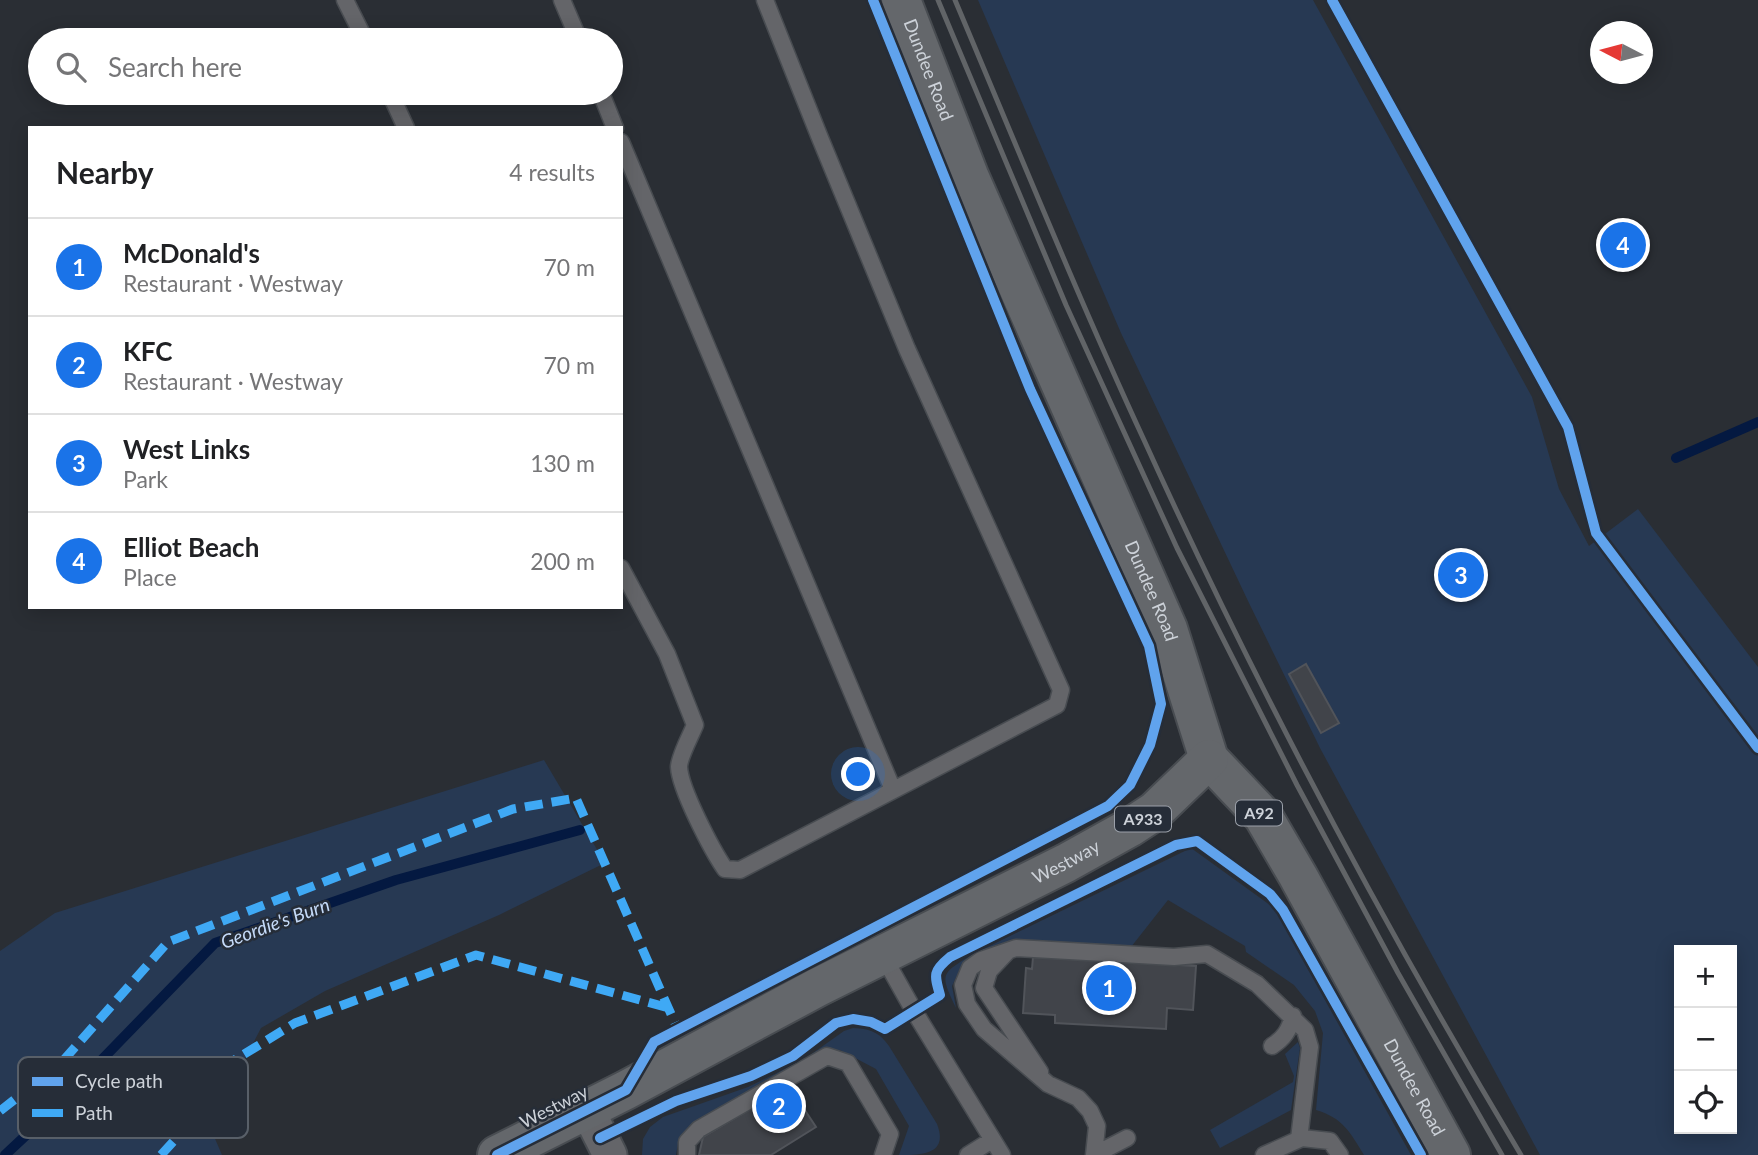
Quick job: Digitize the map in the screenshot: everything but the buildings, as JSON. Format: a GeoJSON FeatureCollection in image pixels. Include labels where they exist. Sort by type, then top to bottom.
{"type":"FeatureCollection","features":[{"type":"Feature","properties":{"kind":"main road","name":"Dundee Road"},"geometry":{"type":"LineString","coordinates":[[901,0],[970,178],[1168,629],[1209,759],[1262,816],[1298,876],[1451,1155]]}},
{"type":"Feature","properties":{"kind":"main road","name":"Westway"},"geometry":{"type":"LineString","coordinates":[[497,1155],[882,954],[1066,863],[1129,828],[1155,811],[1209,759]]}},
{"type":"Feature","properties":{"kind":"street"},"geometry":{"type":"LineString","coordinates":[[587,1109],[610,1155]]}},
{"type":"Feature","properties":{"kind":"lane"},"geometry":{"type":"LineString","coordinates":[[345,0],[359,28]]}},
{"type":"Feature","properties":{"kind":"lane"},"geometry":{"type":"LineString","coordinates":[[562,0],[574,28]]}},
{"type":"Feature","properties":{"kind":"lane"},"geometry":{"type":"LineString","coordinates":[[623,572],[667,654],[695,725],[679,766],[687,794],[717,858],[725,869],[740,870],[1057,705],[1061,690],[907,349],[765,0]]}},
{"type":"Feature","properties":{"kind":"lane"},"geometry":{"type":"LineString","coordinates":[[395,105],[405,126]]}},
{"type":"Feature","properties":{"kind":"lane"},"geometry":{"type":"LineString","coordinates":[[606,105],[614,126]]}},
{"type":"Feature","properties":{"kind":"lane"},"geometry":{"type":"LineString","coordinates":[[623,147],[893,790]]}},
{"type":"Feature","properties":{"kind":"lane"},"geometry":{"type":"LineString","coordinates":[[1010,949],[989,971],[984,988],[1034,1060],[1044,1080]]}},
{"type":"Feature","properties":{"kind":"lane"},"geometry":{"type":"LineString","coordinates":[[1094,1155],[1097,1126],[1090,1111],[1078,1098],[1044,1080],[984,1029],[967,1004],[963,985],[970,968],[981,960],[1010,949],[1080,950],[1174,957],[1206,954],[1256,984],[1305,1030],[1310,1047],[1299,1139]]}},
{"type":"Feature","properties":{"kind":"lane"},"geometry":{"type":"LineString","coordinates":[[882,954],[1002,1155]]}},
{"type":"Feature","properties":{"kind":"lane"},"geometry":{"type":"LineString","coordinates":[[1272,1046],[1289,1030],[1293,1016]]}},
{"type":"Feature","properties":{"kind":"lane"},"geometry":{"type":"LineString","coordinates":[[687,1155],[687,1142],[699,1129],[827,1056],[848,1063],[890,1134],[883,1155]]}},
{"type":"Feature","properties":{"kind":"lane"},"geometry":{"type":"LineString","coordinates":[[1094,1155],[1127,1139],[1097,1126]]}},
{"type":"Feature","properties":{"kind":"lane"},"geometry":{"type":"LineString","coordinates":[[1264,1155],[1299,1139],[1330,1141],[1340,1155]]}},
{"type":"Feature","properties":{"kind":"lane"},"geometry":{"type":"LineString","coordinates":[[968,1155],[992,1140]]}},
{"type":"Feature","properties":{"kind":"shaded area"},"geometry":{"type":"Polygon","coordinates":[[[978,0],[1313,0],[1532,397],[1559,489],[1589,546],[1638,509],[1758,667],[1758,1155],[1540,1155],[1320,748],[1121,333],[978,0]]]}},
{"type":"Feature","properties":{"kind":"shaded area"},"geometry":{"type":"Polygon","coordinates":[[[544,760],[605,863],[499,915],[325,991],[261,1028],[246,1057],[18,1057],[18,1138],[215,1138],[222,1155],[0,1155],[0,951],[55,913],[544,760]]]}},
{"type":"Feature","properties":{"kind":"shaded area"},"geometry":{"type":"Polygon","coordinates":[[[1191,848],[1274,908],[1411,1155],[1364,1155],[1350,1133],[1339,1122],[1316,1110],[1323,1033],[1315,1011],[1294,985],[1246,952],[1245,946],[1168,900],[1131,947],[1015,939],[973,956],[961,967],[952,986],[956,1008],[945,981],[946,975],[954,966],[973,954],[1191,848]]]}},
{"type":"Feature","properties":{"kind":"shaded area"},"geometry":{"type":"Polygon","coordinates":[[[853,1028],[874,1032],[889,1046],[937,1124],[939,1142],[931,1151],[916,1155],[899,1155],[909,1126],[876,1069],[840,1050],[830,1050],[684,1136],[678,1144],[676,1155],[642,1155],[643,1139],[650,1127],[663,1117],[748,1087],[803,1060],[844,1031],[853,1028]]]}},
{"type":"Feature","properties":{"kind":"shaded area"},"geometry":{"type":"Polygon","coordinates":[[[1298,1042],[1300,1048],[1291,1110],[1220,1148],[1210,1130],[1293,1082],[1294,1076],[1285,1054],[1298,1042]]]}},
{"type":"Feature","properties":{"kind":"waterway","name":"Geordie's Burn"},"geometry":{"type":"LineString","coordinates":[[1676,458],[1758,422]]}},
{"type":"Feature","properties":{"kind":"waterway","name":"Geordie's Burn"},"geometry":{"type":"LineString","coordinates":[[104,1057],[215,943],[396,880],[580,830]]}},
{"type":"Feature","properties":{"kind":"waterway","name":"Geordie's Burn"},"geometry":{"type":"LineString","coordinates":[[5,1155],[23,1138]]}},
{"type":"Feature","properties":{"kind":"railway"},"geometry":{"type":"LineString","coordinates":[[938,0],[1066,305],[1177,548],[1297,785],[1398,973],[1502,1155]]}},
{"type":"Feature","properties":{"kind":"railway"},"geometry":{"type":"LineString","coordinates":[[955,0],[1095,331],[1230,623],[1370,892],[1521,1155]]}},
{"type":"Feature","properties":{"kind":"marked path"},"geometry":{"type":"LineString","coordinates":[[66,1057],[168,942],[513,809],[576,798],[678,1030]]}},
{"type":"Feature","properties":{"kind":"marked path"},"geometry":{"type":"LineString","coordinates":[[239,1057],[295,1023],[476,955],[669,1008]]}},
{"type":"Feature","properties":{"kind":"marked path"},"geometry":{"type":"LineString","coordinates":[[0,1111],[18,1097]]}},
{"type":"Feature","properties":{"kind":"marked path"},"geometry":{"type":"LineString","coordinates":[[161,1155],[176,1138]]}},
{"type":"Feature","properties":{"kind":"cycle path"},"geometry":{"type":"LineString","coordinates":[[626,1090],[654,1042],[1108,806],[1130,785],[1150,745],[1161,704],[1149,646],[1030,389],[873,0]]}},
{"type":"Feature","properties":{"kind":"cycle path"},"geometry":{"type":"LineString","coordinates":[[1332,0],[1568,427],[1596,533],[1758,748]]}},
{"type":"Feature","properties":{"kind":"cycle path"},"geometry":{"type":"LineString","coordinates":[[600,1138],[676,1101],[751,1076],[793,1056],[836,1023],[853,1019],[871,1022],[885,1029],[940,995],[936,973],[950,957],[1176,845],[1197,841],[1270,894],[1283,910],[1421,1155]]}},
{"type":"Feature","properties":{"kind":"cycle path"},"geometry":{"type":"LineString","coordinates":[[497,1155],[626,1090]]}},
{"type":"Feature","properties":{"kind":"place","name":"Elliot Beach"},"geometry":{"type":"Point","coordinates":[1623,245]}},
{"type":"Feature","properties":{"kind":"place","name":"West Links"},"geometry":{"type":"Point","coordinates":[1461,575]}},
{"type":"Feature","properties":{"kind":"place","name":"McDonald's"},"geometry":{"type":"Point","coordinates":[1109,988]}},
{"type":"Feature","properties":{"kind":"place","name":"KFC"},"geometry":{"type":"Point","coordinates":[779,1106]}}]}
